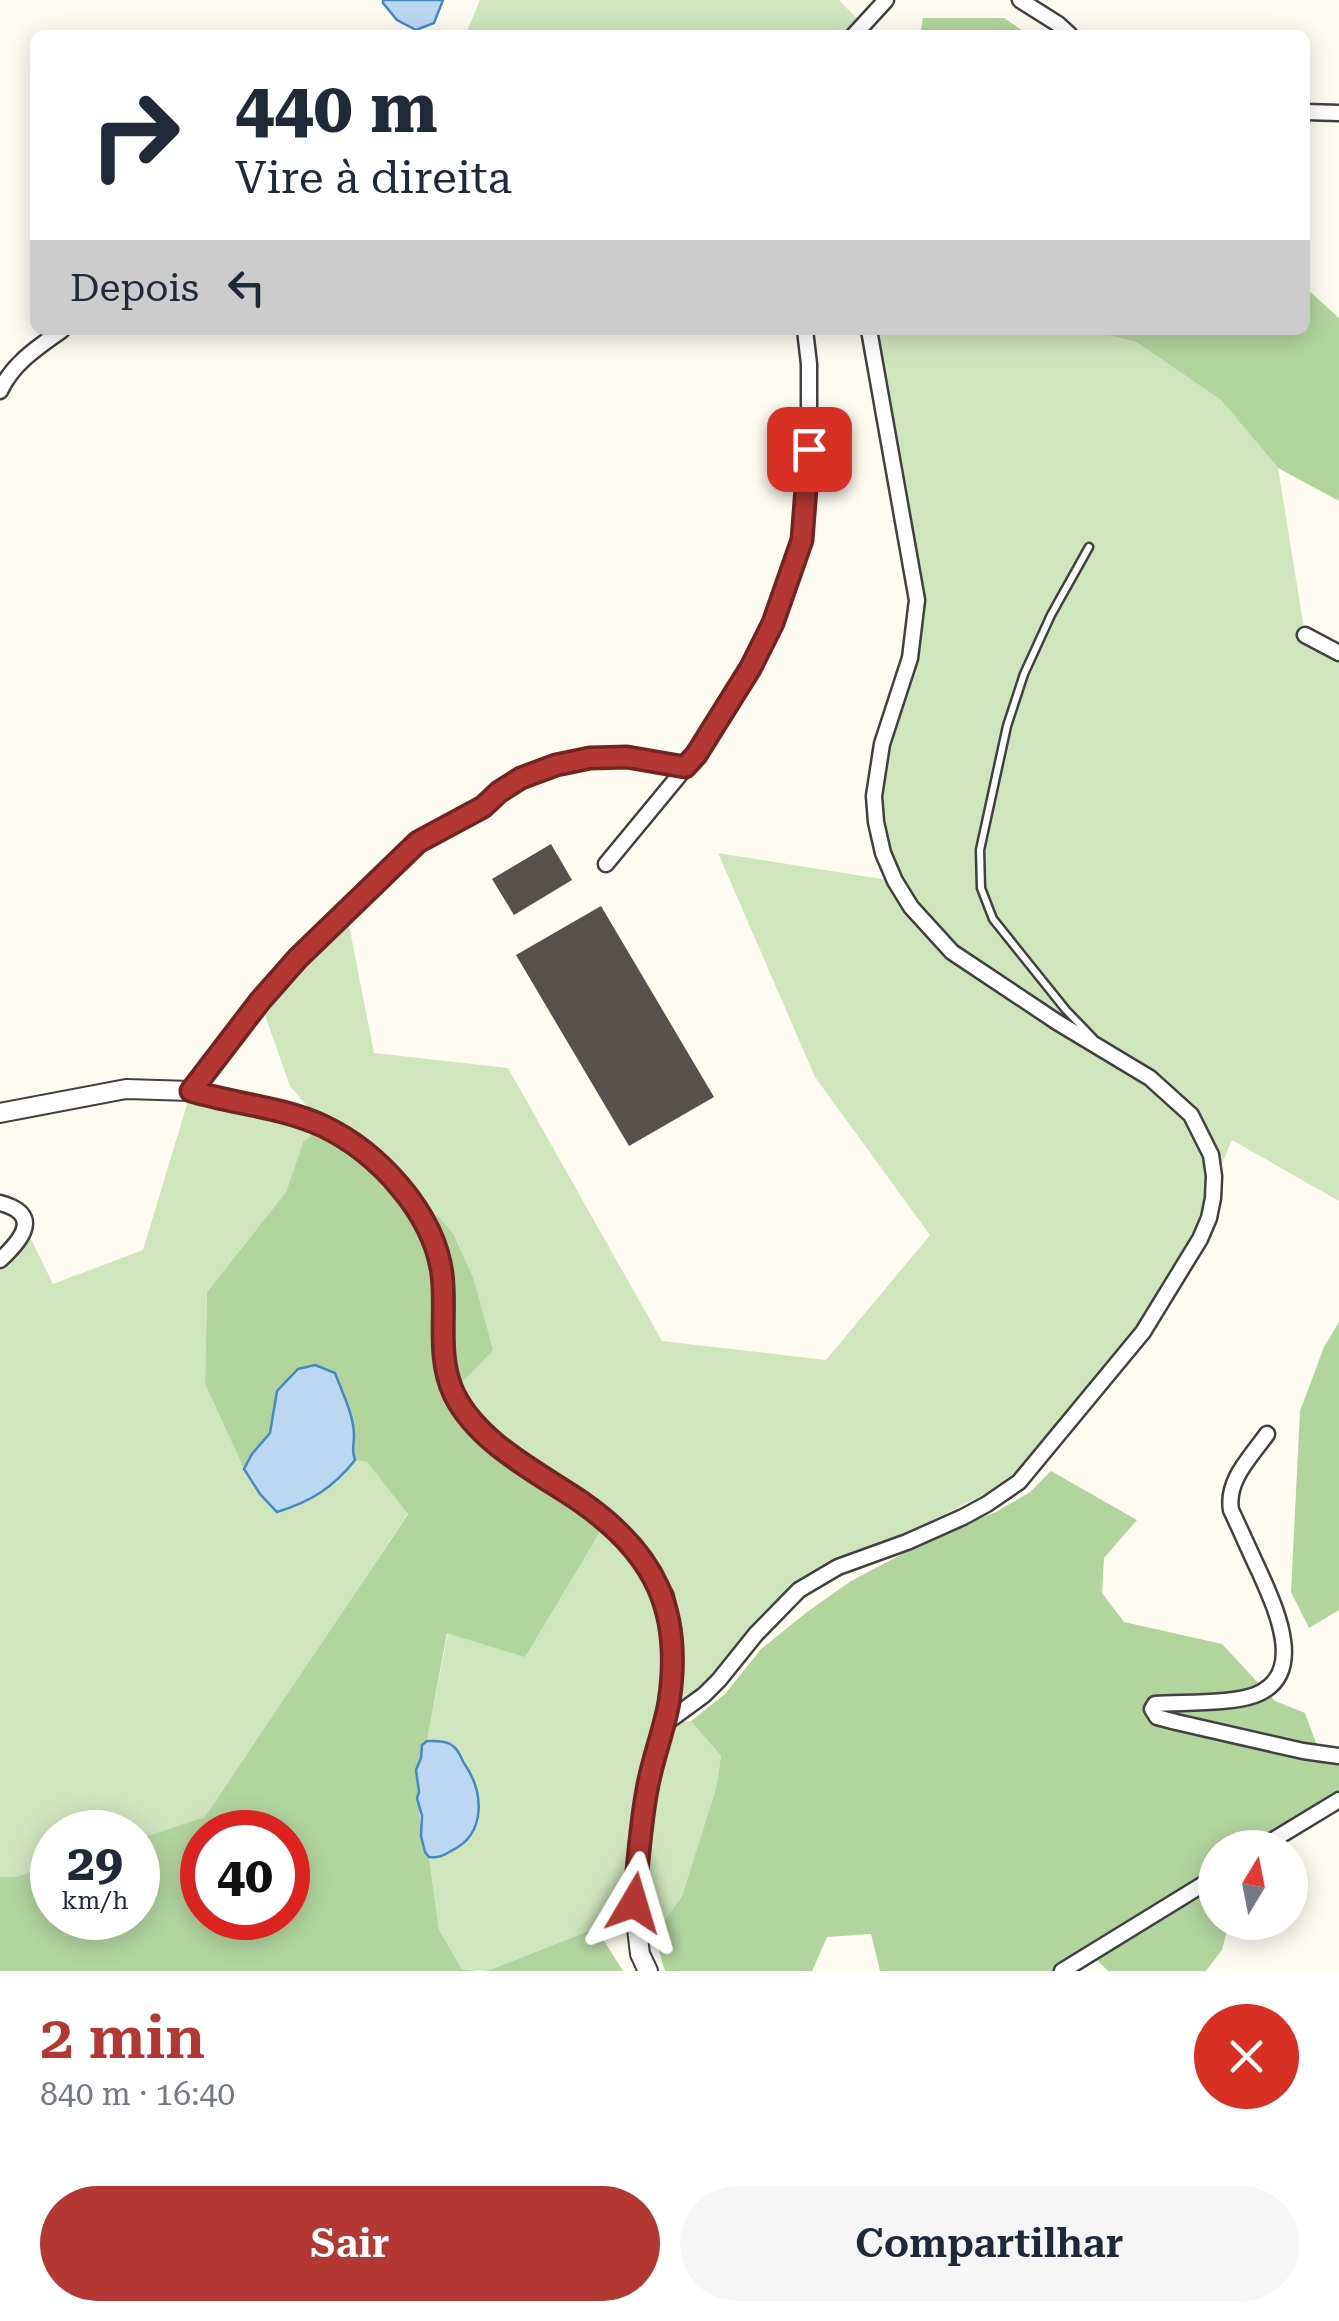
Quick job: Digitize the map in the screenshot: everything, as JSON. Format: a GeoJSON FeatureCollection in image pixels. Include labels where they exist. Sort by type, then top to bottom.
{"type":"FeatureCollection","features":[{"type":"Feature","properties":{"kind":"street"},"geometry":{"type":"LineString","coordinates":[[859,30],[886,0]]}},
{"type":"Feature","properties":{"kind":"street"},"geometry":{"type":"LineString","coordinates":[[1020,0],[1065,30]]}},
{"type":"Feature","properties":{"kind":"street"},"geometry":{"type":"LineString","coordinates":[[1310,112],[1339,113]]}},
{"type":"Feature","properties":{"kind":"street"},"geometry":{"type":"LineString","coordinates":[[0,392],[26,357],[55,335]]}},
{"type":"Feature","properties":{"kind":"street"},"geometry":{"type":"LineString","coordinates":[[606,864],[696,755],[751,667],[773,623],[802,540],[809,449],[806,335]]}},
{"type":"Feature","properties":{"kind":"street"},"geometry":{"type":"LineString","coordinates":[[663,1725],[704,1695],[799,1590],[838,1567],[964,1516],[1018,1482],[1123,1358],[1161,1306],[1209,1218],[1214,1176],[1211,1154],[1191,1115],[1150,1078],[952,952],[911,907],[883,853],[874,796],[882,744],[910,658],[917,600],[870,335]]}},
{"type":"Feature","properties":{"kind":"street"},"geometry":{"type":"LineString","coordinates":[[1305,635],[1339,653]]}},
{"type":"Feature","properties":{"kind":"street"},"geometry":{"type":"LineString","coordinates":[[191,1091],[298,958],[418,842],[483,807],[521,778],[556,765],[590,758],[627,757],[685,767]]}},
{"type":"Feature","properties":{"kind":"street"},"geometry":{"type":"LineString","coordinates":[[0,1112],[126,1089],[191,1091],[270,1108],[324,1126],[361,1150],[399,1184],[422,1215],[435,1244],[442,1274],[444,1359],[453,1392],[466,1414],[494,1443],[607,1520],[644,1561],[664,1596],[672,1632],[673,1665],[668,1704],[647,1788],[634,1903],[640,1954],[648,1971]]}},
{"type":"Feature","properties":{"kind":"street"},"geometry":{"type":"LineString","coordinates":[[0,1203],[12,1206],[26,1221],[16,1244],[0,1260]]}},
{"type":"Feature","properties":{"kind":"street"},"geometry":{"type":"LineString","coordinates":[[1267,1434],[1233,1482],[1229,1496],[1231,1510],[1280,1626],[1284,1647],[1281,1674],[1274,1684],[1255,1695],[1155,1704],[1152,1709],[1157,1717],[1176,1722],[1339,1756]]}},
{"type":"Feature","properties":{"kind":"street"},"geometry":{"type":"LineString","coordinates":[[1290,1830],[1339,1800]]}},
{"type":"Feature","properties":{"kind":"street"},"geometry":{"type":"LineString","coordinates":[[1062,1971],[1198,1887]]}},
{"type":"Feature","properties":{"kind":"lane"},"geometry":{"type":"LineString","coordinates":[[1089,548],[1024,674],[1007,726],[980,850],[981,888],[993,919],[1066,1010],[1101,1046]]}},
{"type":"Feature","properties":{"kind":"green space"},"geometry":{"type":"Polygon","coordinates":[[[480,0],[839,0],[863,25],[859,30],[467,30],[480,0]]]}},
{"type":"Feature","properties":{"kind":"green space"},"geometry":{"type":"Polygon","coordinates":[[[923,18],[1004,18],[1022,30],[921,30],[923,18]]]}},
{"type":"Feature","properties":{"kind":"green space"},"geometry":{"type":"Polygon","coordinates":[[[1310,292],[1339,318],[1339,501],[1278,468],[1221,400],[1136,342],[1108,335],[1310,335],[1310,292]]]}},
{"type":"Feature","properties":{"kind":"green space"},"geometry":{"type":"Polygon","coordinates":[[[870,335],[1108,335],[1136,342],[1221,400],[1278,468],[1305,635],[1339,653],[1339,1201],[1232,1140],[1161,1305],[1027,1473],[838,1567],[665,1723],[691,1721],[721,1756],[716,1788],[682,1896],[654,1935],[596,1928],[487,1971],[462,1969],[439,1930],[429,1857],[443,1855],[463,1844],[474,1833],[479,1815],[475,1784],[462,1756],[450,1744],[427,1741],[448,1632],[494,1443],[453,1392],[473,1277],[453,1233],[438,1216],[303,1142],[286,1192],[207,1292],[205,1384],[244,1469],[342,1477],[355,1460],[367,1462],[408,1513],[210,1810],[180,1810],[180,1826],[160,1832],[160,1810],[30,1810],[30,1872],[0,1877],[0,1260],[29,1235],[53,1284],[143,1250],[191,1091],[322,1124],[290,1086],[260,1001],[346,910],[374,1053],[508,1068],[662,1341],[826,1360],[930,1235],[815,1077],[718,853],[894,881],[874,796],[917,600],[870,335]]]}},
{"type":"Feature","properties":{"kind":"green space"},"geometry":{"type":"Polygon","coordinates":[[[324,1126],[417,1207],[438,1216],[453,1233],[473,1277],[493,1350],[453,1392],[466,1414],[607,1520],[525,1657],[447,1633],[427,1741],[422,1746],[418,1766],[418,1796],[439,1930],[462,1969],[478,1971],[0,1971],[0,1877],[30,1872],[30,1940],[160,1940],[160,1832],[180,1825],[180,1940],[310,1940],[310,1810],[210,1810],[408,1514],[367,1462],[355,1460],[351,1450],[354,1436],[315,1365],[297,1369],[278,1391],[270,1433],[244,1469],[205,1384],[207,1292],[286,1192],[303,1142],[324,1126]]]}},
{"type":"Feature","properties":{"kind":"green space"},"geometry":{"type":"Polygon","coordinates":[[[1339,1322],[1339,1610],[1309,1628],[1291,1592],[1300,1411],[1324,1347],[1339,1322]]]}},
{"type":"Feature","properties":{"kind":"green space"},"geometry":{"type":"Polygon","coordinates":[[[1051,1471],[1137,1520],[1104,1558],[1102,1593],[1124,1622],[1222,1644],[1275,1701],[1305,1713],[1320,1754],[1339,1765],[1339,1801],[1290,1830],[1198,1830],[1198,1940],[1225,1940],[1206,1971],[1108,1971],[1095,1958],[1066,1971],[880,1971],[871,1934],[827,1937],[812,1971],[665,1971],[654,1935],[682,1896],[716,1788],[721,1756],[691,1721],[725,1694],[761,1649],[851,1581],[1030,1492],[1051,1471]]]}},
{"type":"Feature","properties":{"kind":"green space"},"geometry":{"type":"Polygon","coordinates":[[[596,1928],[623,1971],[487,1971],[596,1928]]]}},
{"type":"Feature","properties":{"kind":"water"},"geometry":{"type":"Polygon","coordinates":[[[383,0],[443,0],[434,23],[416,30],[397,20],[383,0]]]}},
{"type":"Feature","properties":{"kind":"water"},"geometry":{"type":"Polygon","coordinates":[[[315,1365],[335,1373],[352,1420],[355,1460],[320,1493],[277,1512],[244,1469],[270,1433],[277,1391],[298,1369],[315,1365]]]}},
{"type":"Feature","properties":{"kind":"water"},"geometry":{"type":"Polygon","coordinates":[[[427,1741],[445,1742],[455,1748],[471,1774],[479,1811],[463,1844],[435,1857],[425,1852],[417,1798],[416,1770],[422,1745],[427,1741]]]}},
{"type":"Feature","properties":{"kind":"building"},"geometry":{"type":"Polygon","coordinates":[[[551,844],[572,880],[514,915],[492,879],[551,844]]]}},
{"type":"Feature","properties":{"kind":"building"},"geometry":{"type":"Polygon","coordinates":[[[601,906],[714,1097],[629,1146],[516,955],[601,906]]]}},
{"type":"Feature","properties":{"kind":"route"},"geometry":{"type":"LineString","coordinates":[[634,1903],[647,1788],[668,1704],[673,1665],[672,1632],[664,1596],[644,1561],[607,1520],[494,1443],[466,1414],[453,1392],[444,1359],[442,1274],[435,1244],[422,1215],[399,1184],[361,1150],[324,1126],[270,1108],[191,1091],[298,958],[418,842],[483,807],[521,778],[556,765],[590,758],[627,757],[685,767],[751,667],[773,623],[802,540],[809,449]]}}]}
